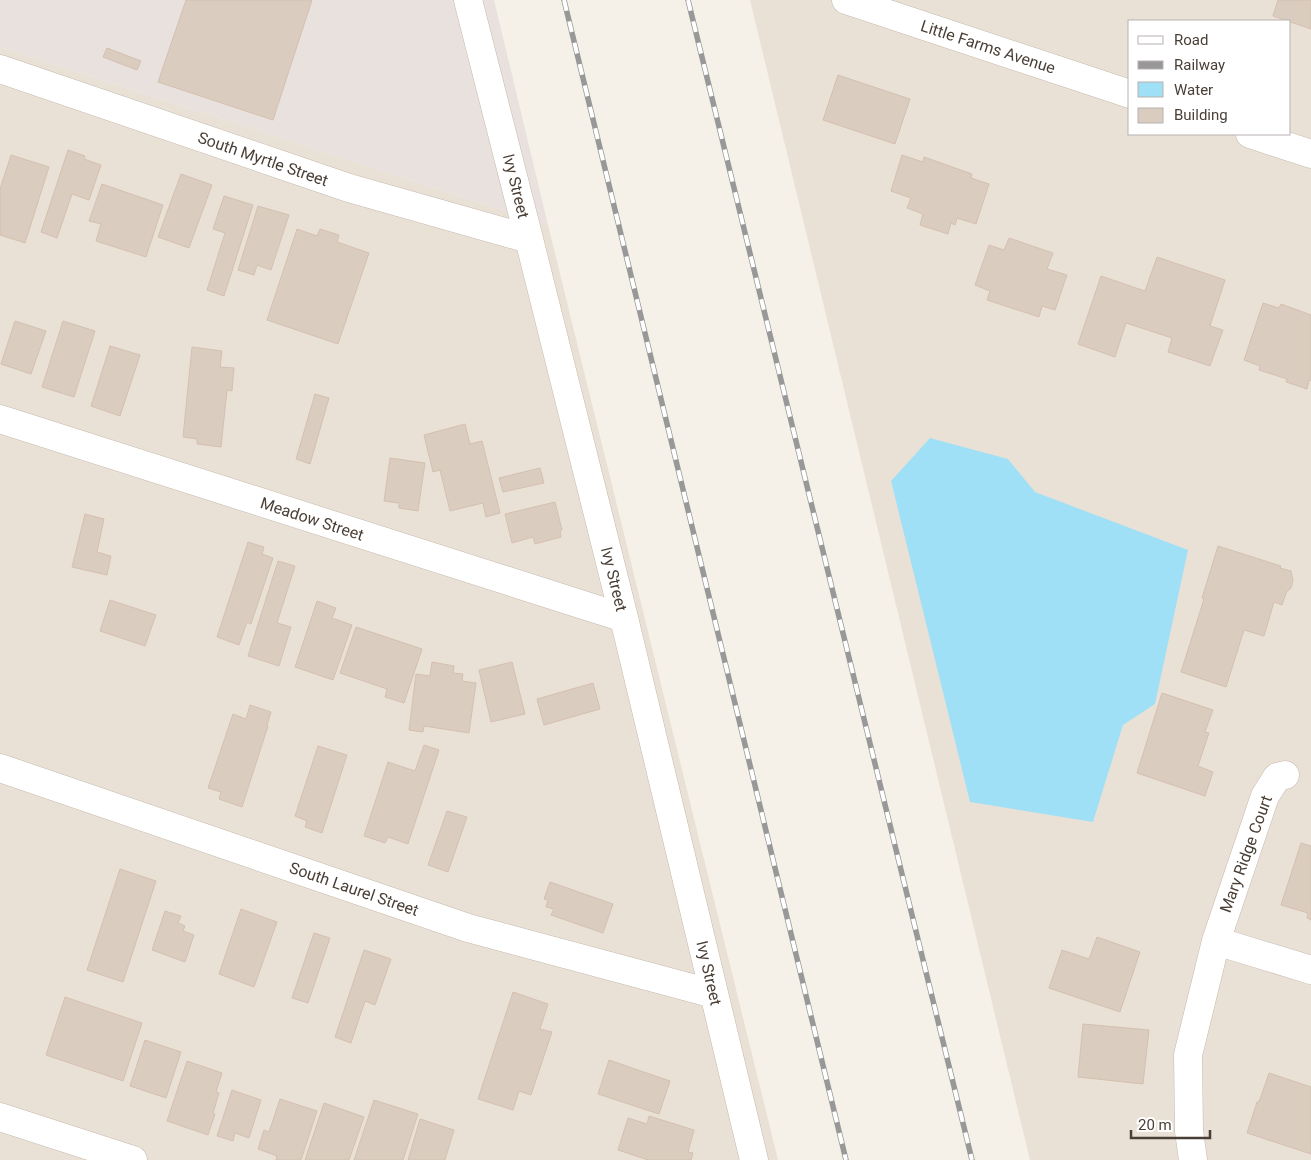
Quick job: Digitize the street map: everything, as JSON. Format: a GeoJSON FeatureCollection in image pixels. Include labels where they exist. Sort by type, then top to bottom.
{"type":"FeatureCollection","features":[{"type":"Feature","properties":{"kind":"street","name":"Ivy Street"},"geometry":{"type":"LineString","coordinates":[[468,0],[624,618],[754,1160]]}},
{"type":"Feature","properties":{"kind":"street","name":"Little Farms Avenue"},"geometry":{"type":"LineString","coordinates":[[846,0],[1128,93]]}},
{"type":"Feature","properties":{"kind":"street","name":"South Myrtle Street"},"geometry":{"type":"LineString","coordinates":[[0,69],[349,188],[529,239]]}},
{"type":"Feature","properties":{"kind":"street"},"geometry":{"type":"LineString","coordinates":[[1253,135],[1311,154]]}},
{"type":"Feature","properties":{"kind":"street","name":"Meadow Street"},"geometry":{"type":"LineString","coordinates":[[0,419],[624,618]]}},
{"type":"Feature","properties":{"kind":"street","name":"South Laurel Street"},"geometry":{"type":"LineString","coordinates":[[0,768],[468,928],[714,994]]}},
{"type":"Feature","properties":{"kind":"street","name":"Mary Ridge Court"},"geometry":{"type":"LineString","coordinates":[[1193,1160],[1189,1131],[1188,1055],[1216,941],[1265,796],[1277,777],[1285,774]]}},
{"type":"Feature","properties":{"kind":"street"},"geometry":{"type":"LineString","coordinates":[[1216,941],[1311,970]]}},
{"type":"Feature","properties":{"kind":"street"},"geometry":{"type":"LineString","coordinates":[[0,1117],[133,1160]]}},
{"type":"Feature","properties":{"kind":"shaded area"},"geometry":{"type":"Polygon","coordinates":[[[0,0],[494,0],[548,225],[0,47],[0,0]]]}},
{"type":"Feature","properties":{"kind":"shaded area"},"geometry":{"type":"Polygon","coordinates":[[[750,0],[1311,0],[1311,1160],[1030,1160],[750,0]]]}},
{"type":"Feature","properties":{"kind":"shaded area"},"geometry":{"type":"Polygon","coordinates":[[[0,47],[548,225],[778,1160],[0,1160],[0,47]]]}},
{"type":"Feature","properties":{"kind":"water"},"geometry":{"type":"Polygon","coordinates":[[[930,438],[1008,459],[1035,492],[1188,550],[1155,704],[1123,725],[1093,822],[970,802],[891,481],[930,438]]]}},
{"type":"Feature","properties":{"kind":"building"},"geometry":{"type":"Polygon","coordinates":[[[186,0],[312,0],[273,120],[158,82],[186,0]]]}},
{"type":"Feature","properties":{"kind":"building"},"geometry":{"type":"Polygon","coordinates":[[[1278,0],[1311,0],[1311,29],[1291,22],[1291,20],[1273,16],[1278,0]]]}},
{"type":"Feature","properties":{"kind":"building"},"geometry":{"type":"Polygon","coordinates":[[[107,48],[141,61],[137,70],[103,57],[107,48]]]}},
{"type":"Feature","properties":{"kind":"building"},"geometry":{"type":"Polygon","coordinates":[[[838,75],[910,99],[895,144],[823,120],[838,75]]]}},
{"type":"Feature","properties":{"kind":"building"},"geometry":{"type":"Polygon","coordinates":[[[68,150],[85,156],[84,159],[101,165],[89,200],[72,194],[57,238],[41,232],[68,150]]]}},
{"type":"Feature","properties":{"kind":"building"},"geometry":{"type":"Polygon","coordinates":[[[11,155],[49,167],[25,243],[0,235],[0,189],[11,155]]]}},
{"type":"Feature","properties":{"kind":"building"},"geometry":{"type":"Polygon","coordinates":[[[902,155],[923,162],[924,157],[972,174],[971,178],[989,184],[976,224],[957,218],[955,225],[951,223],[948,234],[920,225],[923,214],[907,208],[911,198],[891,191],[902,155]]]}},
{"type":"Feature","properties":{"kind":"building"},"geometry":{"type":"Polygon","coordinates":[[[181,174],[212,185],[189,248],[158,237],[181,174]]]}},
{"type":"Feature","properties":{"kind":"building"},"geometry":{"type":"Polygon","coordinates":[[[102,184],[163,205],[146,257],[96,241],[101,224],[89,221],[102,184]]]}},
{"type":"Feature","properties":{"kind":"building"},"geometry":{"type":"Polygon","coordinates":[[[224,196],[253,205],[224,296],[207,290],[225,233],[213,229],[224,196]]]}},
{"type":"Feature","properties":{"kind":"building"},"geometry":{"type":"Polygon","coordinates":[[[258,206],[289,215],[271,270],[257,265],[254,275],[238,270],[258,206]]]}},
{"type":"Feature","properties":{"kind":"building"},"geometry":{"type":"Polygon","coordinates":[[[297,229],[317,236],[320,229],[339,235],[337,242],[369,253],[338,344],[267,320],[297,229]]]}},
{"type":"Feature","properties":{"kind":"building"},"geometry":{"type":"Polygon","coordinates":[[[1009,238],[1053,253],[1047,269],[1067,275],[1055,310],[1042,306],[1039,317],[987,300],[990,291],[975,285],[989,245],[1004,250],[1009,238]]]}},
{"type":"Feature","properties":{"kind":"building"},"geometry":{"type":"Polygon","coordinates":[[[1157,257],[1225,280],[1210,326],[1223,330],[1210,366],[1168,352],[1172,338],[1126,323],[1115,357],[1078,344],[1101,276],[1145,291],[1157,257]]]}},
{"type":"Feature","properties":{"kind":"building"},"geometry":{"type":"Polygon","coordinates":[[[1263,303],[1279,308],[1281,304],[1311,315],[1311,381],[1309,380],[1307,389],[1286,382],[1287,379],[1259,370],[1260,366],[1244,360],[1263,303]]]}},
{"type":"Feature","properties":{"kind":"building"},"geometry":{"type":"Polygon","coordinates":[[[15,321],[46,331],[31,374],[1,364],[15,321]]]}},
{"type":"Feature","properties":{"kind":"building"},"geometry":{"type":"Polygon","coordinates":[[[63,321],[95,331],[74,397],[42,387],[63,321]]]}},
{"type":"Feature","properties":{"kind":"building"},"geometry":{"type":"Polygon","coordinates":[[[110,346],[140,355],[120,416],[91,406],[110,346]]]}},
{"type":"Feature","properties":{"kind":"building"},"geometry":{"type":"Polygon","coordinates":[[[192,347],[222,351],[220,367],[234,368],[232,391],[227,390],[221,447],[197,444],[197,439],[183,437],[192,347]]]}},
{"type":"Feature","properties":{"kind":"building"},"geometry":{"type":"Polygon","coordinates":[[[315,394],[329,398],[310,464],[296,459],[315,394]]]}},
{"type":"Feature","properties":{"kind":"building"},"geometry":{"type":"Polygon","coordinates":[[[465,424],[470,444],[482,441],[500,513],[486,517],[483,503],[450,511],[440,470],[433,472],[424,435],[465,424]]]}},
{"type":"Feature","properties":{"kind":"building"},"geometry":{"type":"Polygon","coordinates":[[[390,458],[425,463],[418,511],[399,508],[399,503],[384,501],[390,458]]]}},
{"type":"Feature","properties":{"kind":"building"},"geometry":{"type":"Polygon","coordinates":[[[540,468],[544,483],[503,492],[499,478],[540,468]]]}},
{"type":"Feature","properties":{"kind":"building"},"geometry":{"type":"Polygon","coordinates":[[[555,502],[562,530],[560,530],[561,537],[535,544],[533,537],[512,543],[505,514],[555,502]]]}},
{"type":"Feature","properties":{"kind":"building"},"geometry":{"type":"Polygon","coordinates":[[[85,514],[104,519],[97,552],[111,556],[107,575],[72,567],[85,514]]]}},
{"type":"Feature","properties":{"kind":"building"},"geometry":{"type":"Polygon","coordinates":[[[248,542],[264,547],[262,554],[273,558],[251,624],[247,622],[239,645],[217,637],[248,542]]]}},
{"type":"Feature","properties":{"kind":"building"},"geometry":{"type":"Polygon","coordinates":[[[1218,546],[1281,566],[1280,568],[1291,571],[1293,581],[1282,605],[1274,602],[1264,636],[1244,630],[1226,687],[1181,672],[1204,599],[1202,598],[1218,546]]]}},
{"type":"Feature","properties":{"kind":"building"},"geometry":{"type":"Polygon","coordinates":[[[278,561],[295,566],[277,623],[291,627],[279,666],[248,656],[278,561]]]}},
{"type":"Feature","properties":{"kind":"building"},"geometry":{"type":"Polygon","coordinates":[[[110,600],[156,615],[145,646],[100,631],[110,600]]]}},
{"type":"Feature","properties":{"kind":"building"},"geometry":{"type":"Polygon","coordinates":[[[317,601],[336,608],[332,618],[352,625],[333,680],[295,667],[317,601]]]}},
{"type":"Feature","properties":{"kind":"building"},"geometry":{"type":"Polygon","coordinates":[[[356,627],[422,649],[404,703],[385,697],[387,689],[340,673],[356,627]]]}},
{"type":"Feature","properties":{"kind":"building"},"geometry":{"type":"Polygon","coordinates":[[[432,662],[454,666],[453,673],[463,674],[462,681],[476,683],[469,733],[424,726],[423,732],[409,730],[416,674],[430,676],[432,662]]]}},
{"type":"Feature","properties":{"kind":"building"},"geometry":{"type":"Polygon","coordinates":[[[512,662],[525,714],[491,722],[479,670],[512,662]]]}},
{"type":"Feature","properties":{"kind":"building"},"geometry":{"type":"Polygon","coordinates":[[[593,683],[600,709],[544,725],[537,699],[593,683]]]}},
{"type":"Feature","properties":{"kind":"building"},"geometry":{"type":"Polygon","coordinates":[[[1162,693],[1213,710],[1205,732],[1209,733],[1198,766],[1213,772],[1205,796],[1137,773],[1162,693]]]}},
{"type":"Feature","properties":{"kind":"building"},"geometry":{"type":"Polygon","coordinates":[[[250,705],[271,712],[242,807],[219,799],[221,792],[208,788],[233,714],[246,719],[250,705]]]}},
{"type":"Feature","properties":{"kind":"building"},"geometry":{"type":"Polygon","coordinates":[[[424,745],[439,750],[408,844],[388,837],[385,843],[364,836],[388,762],[415,771],[424,745]]]}},
{"type":"Feature","properties":{"kind":"building"},"geometry":{"type":"Polygon","coordinates":[[[318,746],[347,755],[322,833],[305,827],[307,821],[295,816],[318,746]]]}},
{"type":"Feature","properties":{"kind":"building"},"geometry":{"type":"Polygon","coordinates":[[[447,811],[467,817],[448,872],[428,865],[447,811]]]}},
{"type":"Feature","properties":{"kind":"building"},"geometry":{"type":"Polygon","coordinates":[[[1301,843],[1311,846],[1311,920],[1307,918],[1308,913],[1281,905],[1301,843]]]}},
{"type":"Feature","properties":{"kind":"building"},"geometry":{"type":"Polygon","coordinates":[[[120,869],[156,881],[123,982],[87,970],[120,869]]]}},
{"type":"Feature","properties":{"kind":"building"},"geometry":{"type":"Polygon","coordinates":[[[550,882],[613,904],[603,933],[551,915],[554,909],[546,907],[548,900],[544,899],[550,882]]]}},
{"type":"Feature","properties":{"kind":"building"},"geometry":{"type":"Polygon","coordinates":[[[241,909],[277,922],[254,987],[219,974],[241,909]]]}},
{"type":"Feature","properties":{"kind":"building"},"geometry":{"type":"Polygon","coordinates":[[[165,911],[181,916],[178,923],[185,926],[183,931],[194,935],[185,962],[152,950],[165,911]]]}},
{"type":"Feature","properties":{"kind":"building"},"geometry":{"type":"Polygon","coordinates":[[[314,933],[330,938],[308,1003],[292,998],[314,933]]]}},
{"type":"Feature","properties":{"kind":"building"},"geometry":{"type":"Polygon","coordinates":[[[1097,937],[1140,952],[1120,1012],[1049,988],[1062,950],[1089,959],[1097,937]]]}},
{"type":"Feature","properties":{"kind":"building"},"geometry":{"type":"Polygon","coordinates":[[[364,950],[391,959],[375,1005],[365,1001],[351,1043],[335,1037],[364,950]]]}},
{"type":"Feature","properties":{"kind":"building"},"geometry":{"type":"Polygon","coordinates":[[[513,992],[548,1004],[540,1029],[552,1032],[531,1095],[519,1091],[513,1110],[478,1099],[513,992]]]}},
{"type":"Feature","properties":{"kind":"building"},"geometry":{"type":"Polygon","coordinates":[[[65,997],[142,1023],[123,1081],[46,1055],[65,997]]]}},
{"type":"Feature","properties":{"kind":"building"},"geometry":{"type":"Polygon","coordinates":[[[1083,1024],[1149,1030],[1143,1084],[1078,1077],[1083,1024]]]}},
{"type":"Feature","properties":{"kind":"building"},"geometry":{"type":"Polygon","coordinates":[[[145,1040],[181,1052],[166,1098],[130,1086],[145,1040]]]}},
{"type":"Feature","properties":{"kind":"building"},"geometry":{"type":"Polygon","coordinates":[[[609,1060],[670,1081],[659,1114],[598,1094],[609,1060]]]}},
{"type":"Feature","properties":{"kind":"building"},"geometry":{"type":"Polygon","coordinates":[[[187,1061],[222,1073],[216,1092],[219,1093],[213,1113],[215,1114],[208,1135],[167,1121],[187,1061]]]}},
{"type":"Feature","properties":{"kind":"building"},"geometry":{"type":"Polygon","coordinates":[[[1269,1073],[1311,1087],[1311,1154],[1247,1133],[1269,1073]]]}},
{"type":"Feature","properties":{"kind":"building"},"geometry":{"type":"Polygon","coordinates":[[[232,1090],[261,1100],[249,1138],[235,1133],[233,1141],[217,1136],[232,1090]]]}},
{"type":"Feature","properties":{"kind":"building"},"geometry":{"type":"Polygon","coordinates":[[[280,1099],[317,1111],[301,1160],[276,1160],[277,1156],[258,1149],[264,1130],[269,1132],[280,1099]]]}},
{"type":"Feature","properties":{"kind":"building"},"geometry":{"type":"Polygon","coordinates":[[[374,1100],[418,1114],[403,1160],[354,1160],[374,1100]]]}},
{"type":"Feature","properties":{"kind":"building"},"geometry":{"type":"Polygon","coordinates":[[[324,1103],[364,1117],[349,1160],[305,1160],[324,1103]]]}},
{"type":"Feature","properties":{"kind":"building"},"geometry":{"type":"Polygon","coordinates":[[[649,1116],[694,1130],[688,1152],[693,1153],[691,1160],[648,1160],[618,1150],[628,1118],[647,1124],[649,1116]]]}},
{"type":"Feature","properties":{"kind":"building"},"geometry":{"type":"Polygon","coordinates":[[[420,1119],[454,1130],[445,1160],[408,1160],[420,1119]]]}},
{"type":"Feature","properties":{"kind":"railway"},"geometry":{"type":"LineString","coordinates":[[564,0],[846,1160]]}},
{"type":"Feature","properties":{"kind":"railway"},"geometry":{"type":"LineString","coordinates":[[688,0],[972,1160]]}}]}
